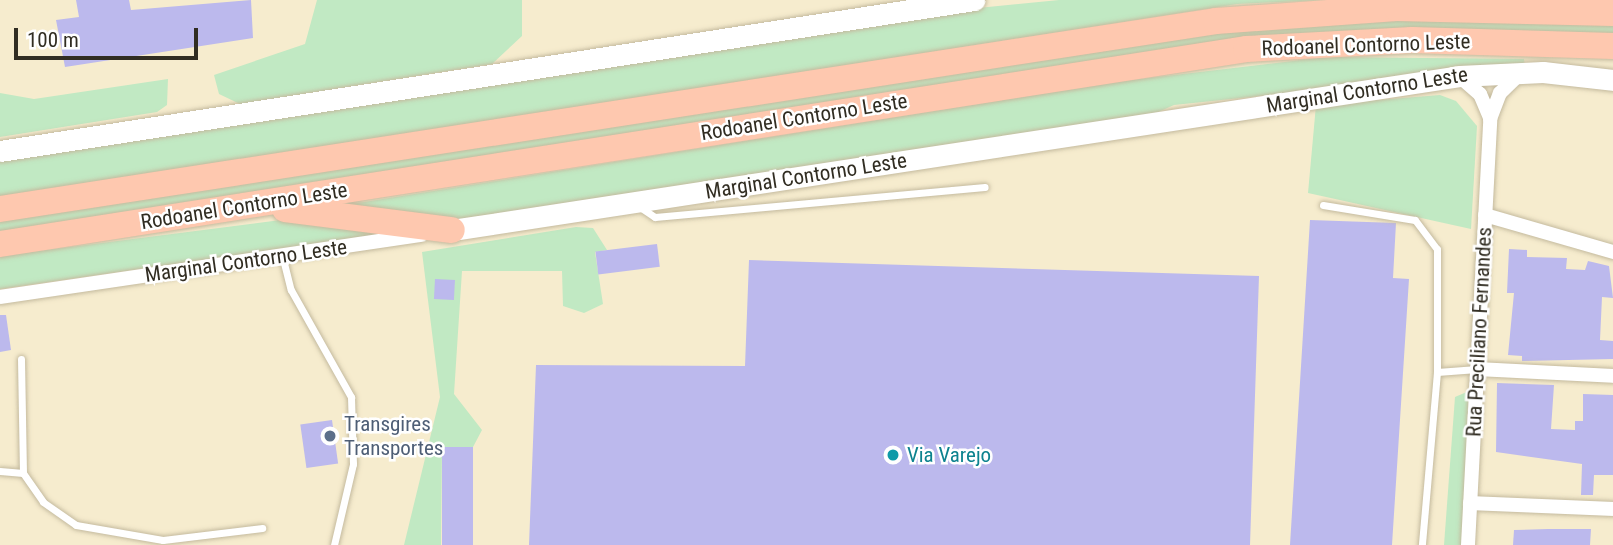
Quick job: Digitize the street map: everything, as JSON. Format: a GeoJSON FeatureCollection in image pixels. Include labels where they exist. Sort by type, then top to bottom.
{"type":"FeatureCollection","features":[{"type":"Feature","properties":{"kind":"highway"},"geometry":{"type":"LineString","coordinates":[[1397,8],[1449,0]]}},
{"type":"Feature","properties":{"kind":"highway","name":"Rodoanel Contorno Leste"},"geometry":{"type":"LineString","coordinates":[[0,209],[1159,28],[1397,8],[1613,13]]}},
{"type":"Feature","properties":{"kind":"highway"},"geometry":{"type":"LineString","coordinates":[[1459,40],[1613,60]]}},
{"type":"Feature","properties":{"kind":"highway","name":"Rodoanel Contorno Leste"},"geometry":{"type":"LineString","coordinates":[[0,244],[1220,53],[1459,40],[1613,46]]}},
{"type":"Feature","properties":{"kind":"highway"},"geometry":{"type":"LineString","coordinates":[[256,205],[452,230]]}},
{"type":"Feature","properties":{"kind":"main road"},"geometry":{"type":"LineString","coordinates":[[0,151],[974,0]]}},
{"type":"Feature","properties":{"kind":"main road","name":"Marginal Contorno Leste"},"geometry":{"type":"LineString","coordinates":[[452,230],[1459,76],[1522,72],[1613,80]]}},
{"type":"Feature","properties":{"kind":"street","name":"Rua Preciliano Fernandes"},"geometry":{"type":"LineString","coordinates":[[1468,545],[1490,119],[1500,93],[1522,72]]}},
{"type":"Feature","properties":{"kind":"street"},"geometry":{"type":"LineString","coordinates":[[1459,76],[1480,94],[1490,119]]}},
{"type":"Feature","properties":{"kind":"street"},"geometry":{"type":"LineString","coordinates":[[1485,215],[1613,252]]}},
{"type":"Feature","properties":{"kind":"street","name":"Marginal Contorno Leste"},"geometry":{"type":"LineString","coordinates":[[0,297],[452,230]]}},
{"type":"Feature","properties":{"kind":"street"},"geometry":{"type":"LineString","coordinates":[[1477,369],[1613,376]]}},
{"type":"Feature","properties":{"kind":"street"},"geometry":{"type":"LineString","coordinates":[[1470,503],[1613,509]]}},
{"type":"Feature","properties":{"kind":"lane"},"geometry":{"type":"LineString","coordinates":[[633,202],[655,217],[985,187]]}},
{"type":"Feature","properties":{"kind":"lane"},"geometry":{"type":"LineString","coordinates":[[1323,205],[1425,225],[1441,272],[1437,372],[1422,545]]}},
{"type":"Feature","properties":{"kind":"lane"},"geometry":{"type":"LineString","coordinates":[[282,255],[291,290],[351,397],[353,464],[334,545]]}},
{"type":"Feature","properties":{"kind":"lane"},"geometry":{"type":"LineString","coordinates":[[21,359],[23,473],[43,502],[76,526],[130,538],[262,528]]}},
{"type":"Feature","properties":{"kind":"lane"},"geometry":{"type":"LineString","coordinates":[[1437,372],[1477,369]]}},
{"type":"Feature","properties":{"kind":"lane"},"geometry":{"type":"LineString","coordinates":[[0,471],[23,473]]}},
{"type":"Feature","properties":{"kind":"green space"},"geometry":{"type":"Polygon","coordinates":[[[317,0],[522,0],[522,36],[492,64],[240,104],[219,94],[214,75],[305,44],[317,0]]]}},
{"type":"Feature","properties":{"kind":"green space"},"geometry":{"type":"Polygon","coordinates":[[[1059,0],[1320,0],[1237,4],[0,198],[0,159],[958,10],[1059,0]]]}},
{"type":"Feature","properties":{"kind":"green space"},"geometry":{"type":"Polygon","coordinates":[[[1365,19],[1613,24],[1613,41],[1362,33],[0,234],[0,217],[1215,32],[1365,19]]]}},
{"type":"Feature","properties":{"kind":"green space"},"geometry":{"type":"Polygon","coordinates":[[[1326,57],[1524,59],[1525,68],[1174,105],[1147,117],[454,226],[339,206],[1115,82],[1326,57]]]}},
{"type":"Feature","properties":{"kind":"green space"},"geometry":{"type":"Polygon","coordinates":[[[168,79],[167,105],[157,112],[0,137],[0,93],[34,99],[168,79]]]}},
{"type":"Feature","properties":{"kind":"green space"},"geometry":{"type":"Polygon","coordinates":[[[1440,95],[1456,101],[1477,126],[1471,229],[1308,193],[1316,105],[1440,95]]]}},
{"type":"Feature","properties":{"kind":"green space"},"geometry":{"type":"Polygon","coordinates":[[[296,218],[398,232],[0,289],[0,256],[296,218]]]}},
{"type":"Feature","properties":{"kind":"green space"},"geometry":{"type":"Polygon","coordinates":[[[576,227],[593,228],[607,250],[595,252],[603,304],[584,313],[563,306],[562,271],[462,271],[454,394],[482,430],[473,447],[442,447],[441,545],[404,545],[440,397],[422,252],[576,227]]]}},
{"type":"Feature","properties":{"kind":"green space"},"geometry":{"type":"Polygon","coordinates":[[[1469,391],[1462,545],[1444,545],[1455,397],[1469,391]]]}},
{"type":"Feature","properties":{"kind":"building"},"geometry":{"type":"Polygon","coordinates":[[[76,0],[129,0],[131,10],[251,0],[253,38],[65,67],[56,20],[79,17],[76,0]]]}},
{"type":"Feature","properties":{"kind":"building"},"geometry":{"type":"Polygon","coordinates":[[[1310,220],[1396,223],[1393,278],[1409,279],[1392,545],[1290,545],[1310,220]]]}},
{"type":"Feature","properties":{"kind":"building"},"geometry":{"type":"Polygon","coordinates":[[[657,244],[660,267],[598,274],[595,252],[657,244]]]}},
{"type":"Feature","properties":{"kind":"building"},"geometry":{"type":"Polygon","coordinates":[[[1509,249],[1527,250],[1527,257],[1567,258],[1566,269],[1585,270],[1588,261],[1609,266],[1613,298],[1602,297],[1600,340],[1613,341],[1613,359],[1522,361],[1522,356],[1508,355],[1514,293],[1507,293],[1509,249]]]}},
{"type":"Feature","properties":{"kind":"building","name":"Via Varejo"},"geometry":{"type":"Polygon","coordinates":[[[749,260],[1259,276],[1250,545],[529,545],[536,365],[745,366],[749,260]]]}},
{"type":"Feature","properties":{"kind":"building"},"geometry":{"type":"Polygon","coordinates":[[[435,279],[455,280],[454,300],[434,299],[435,279]]]}},
{"type":"Feature","properties":{"kind":"building"},"geometry":{"type":"Polygon","coordinates":[[[0,315],[6,315],[11,350],[0,352],[0,315]]]}},
{"type":"Feature","properties":{"kind":"building"},"geometry":{"type":"Polygon","coordinates":[[[1497,383],[1554,385],[1551,429],[1575,430],[1575,421],[1583,421],[1583,394],[1613,395],[1613,475],[1594,475],[1593,495],[1581,495],[1582,464],[1496,452],[1497,383]]]}},
{"type":"Feature","properties":{"kind":"building"},"geometry":{"type":"Polygon","coordinates":[[[332,420],[338,464],[306,468],[300,424],[332,420]]]}},
{"type":"Feature","properties":{"kind":"building"},"geometry":{"type":"Polygon","coordinates":[[[442,447],[473,447],[473,545],[442,545],[442,447]]]}},
{"type":"Feature","properties":{"kind":"building"},"geometry":{"type":"Polygon","coordinates":[[[1591,529],[1590,545],[1513,545],[1514,530],[1591,529]]]}},
{"type":"Feature","properties":{"kind":"place","name":"Transgires Transportes"},"geometry":{"type":"Point","coordinates":[330,436]}},
{"type":"Feature","properties":{"kind":"place","name":"Via Varejo"},"geometry":{"type":"Point","coordinates":[893,455]}}]}
